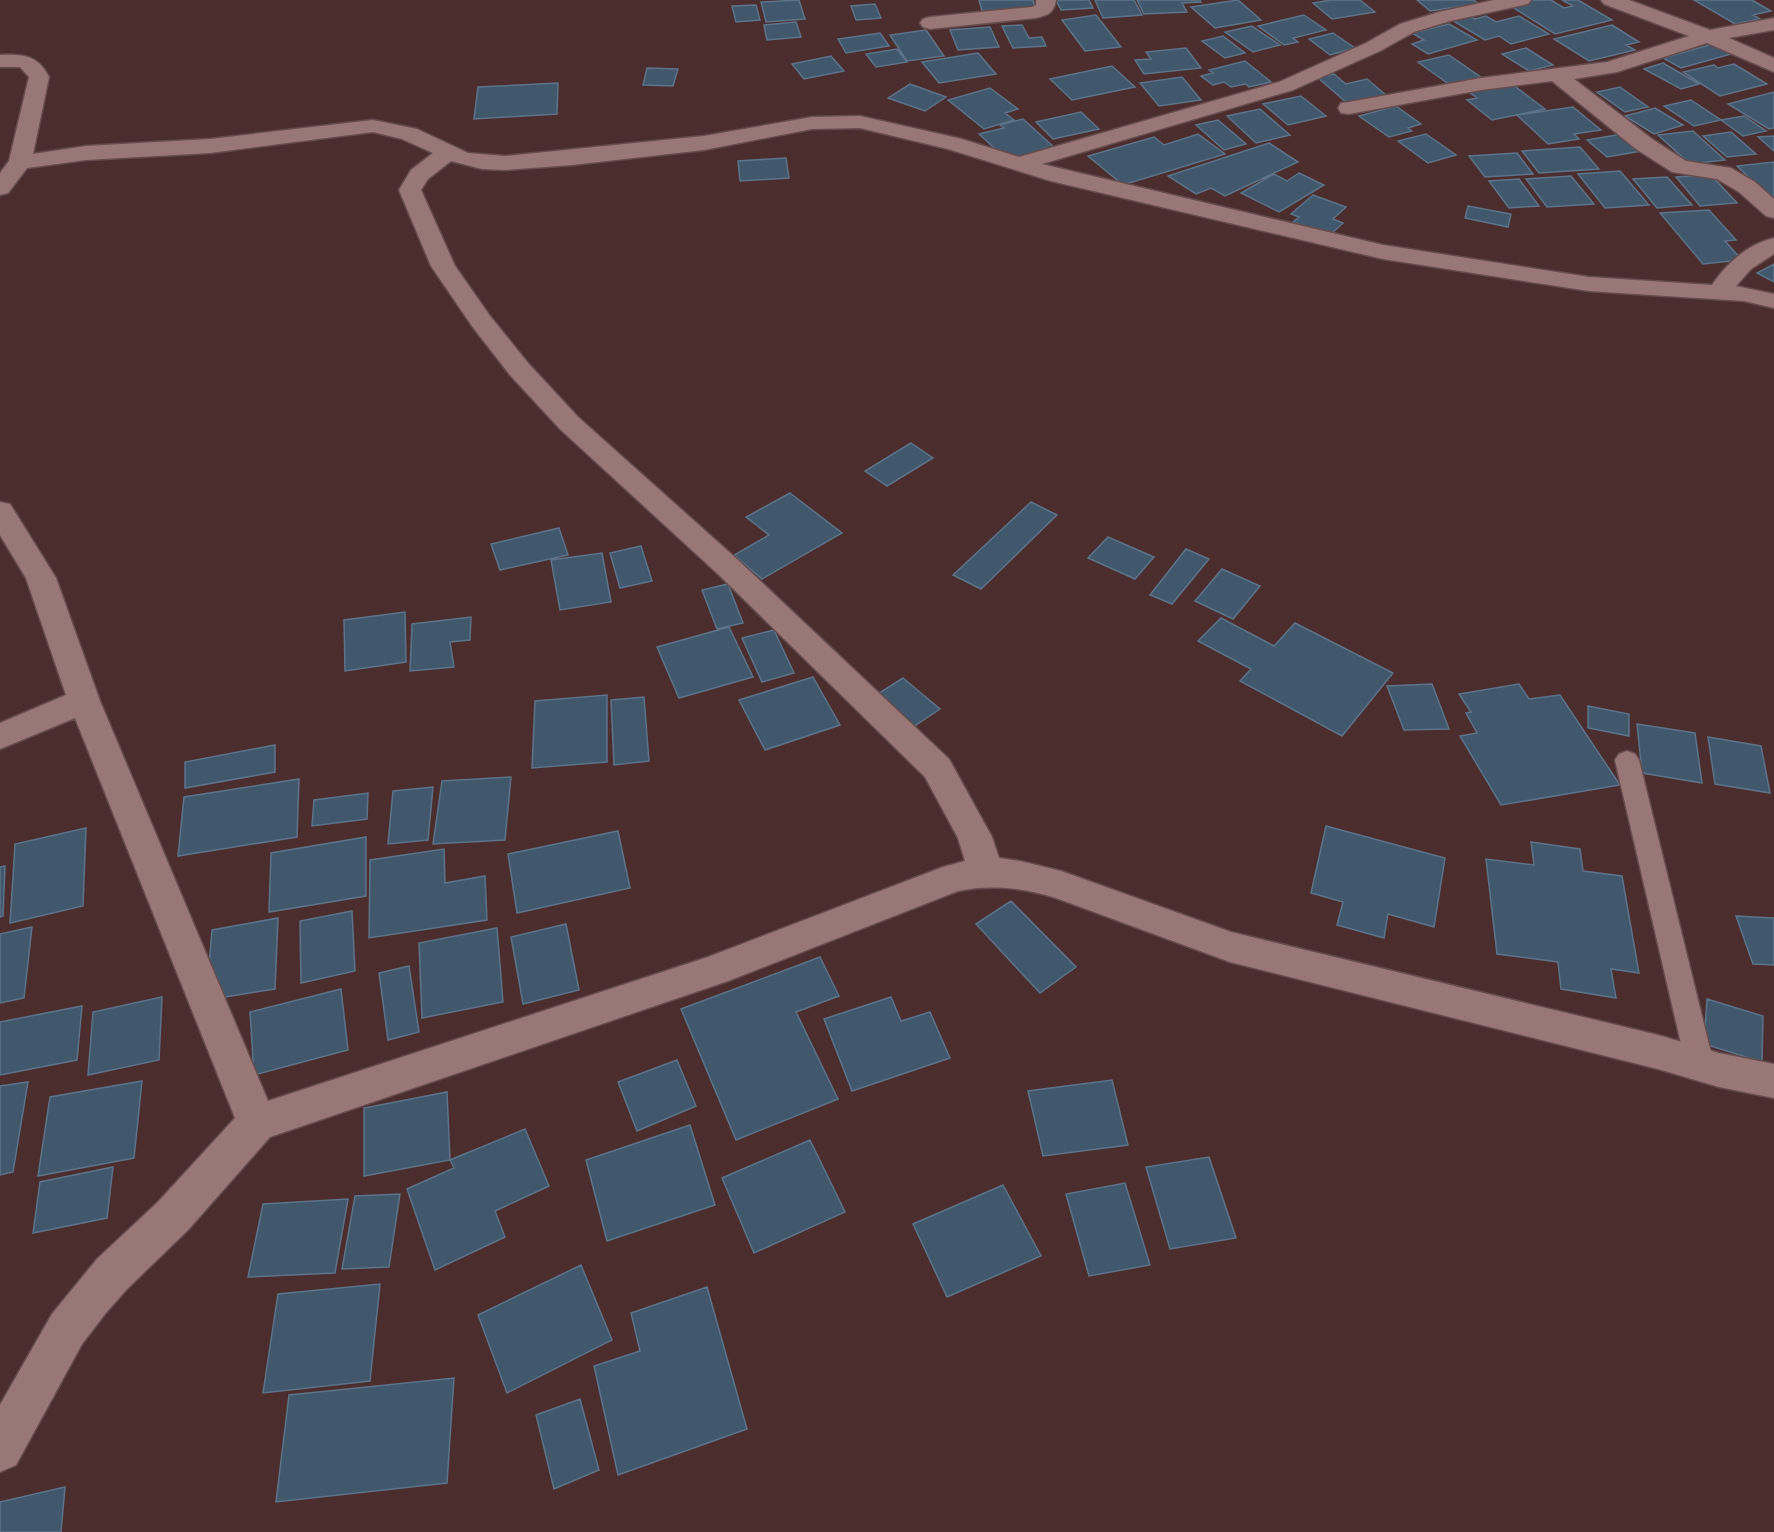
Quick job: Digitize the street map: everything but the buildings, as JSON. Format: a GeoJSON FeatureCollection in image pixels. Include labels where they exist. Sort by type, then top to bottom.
{"type":"FeatureCollection","features":[{"type":"Feature","properties":{"kind":"street"},"geometry":{"type":"LineString","coordinates":[[930,23],[1036,12],[1046,8],[1046,0]]}},
{"type":"Feature","properties":{"kind":"street"},"geometry":{"type":"LineString","coordinates":[[1016,165],[1286,86],[1407,28],[1446,16],[1521,0]]}},
{"type":"Feature","properties":{"kind":"street"},"geometry":{"type":"LineString","coordinates":[[1611,0],[1708,36],[1774,66]]}},
{"type":"Feature","properties":{"kind":"street"},"geometry":{"type":"LineString","coordinates":[[1348,108],[1481,84],[1610,68],[1708,36],[1774,24]]}},
{"type":"Feature","properties":{"kind":"street"},"geometry":{"type":"LineString","coordinates":[[0,61],[27,62],[35,67],[39,77],[20,162],[0,188]]}},
{"type":"Feature","properties":{"kind":"street"},"geometry":{"type":"LineString","coordinates":[[1558,76],[1644,144],[1680,167],[1724,173],[1747,187],[1774,211]]}},
{"type":"Feature","properties":{"kind":"street"},"geometry":{"type":"LineString","coordinates":[[20,162],[86,153],[210,146],[373,126],[408,134],[462,158],[482,162],[572,158],[704,143],[812,123],[860,122],[954,144],[1016,165],[1383,252],[1606,286],[1744,294],[1774,301]]}},
{"type":"Feature","properties":{"kind":"street"},"geometry":{"type":"LineString","coordinates":[[449,152],[419,175],[410,190],[443,266],[481,321],[519,369],[570,423],[729,567],[937,768],[975,837],[985,870]]}},
{"type":"Feature","properties":{"kind":"street"},"geometry":{"type":"LineString","coordinates":[[1720,292],[1729,275],[1760,252],[1774,245]]}},
{"type":"Feature","properties":{"kind":"street"},"geometry":{"type":"LineString","coordinates":[[0,511],[41,578],[84,701],[257,1123]]}},
{"type":"Feature","properties":{"kind":"street"},"geometry":{"type":"LineString","coordinates":[[0,737],[84,701]]}},
{"type":"Feature","properties":{"kind":"street"},"geometry":{"type":"LineString","coordinates":[[0,1449],[67,1329],[90,1299],[112,1274],[173,1216],[257,1123],[715,970],[955,877],[985,870],[1025,875],[1061,885],[1230,947],[1658,1052],[1700,1065],[1774,1081]]}},
{"type":"Feature","properties":{"kind":"lane"},"geometry":{"type":"LineString","coordinates":[[1627,760],[1700,1065]]}}]}
